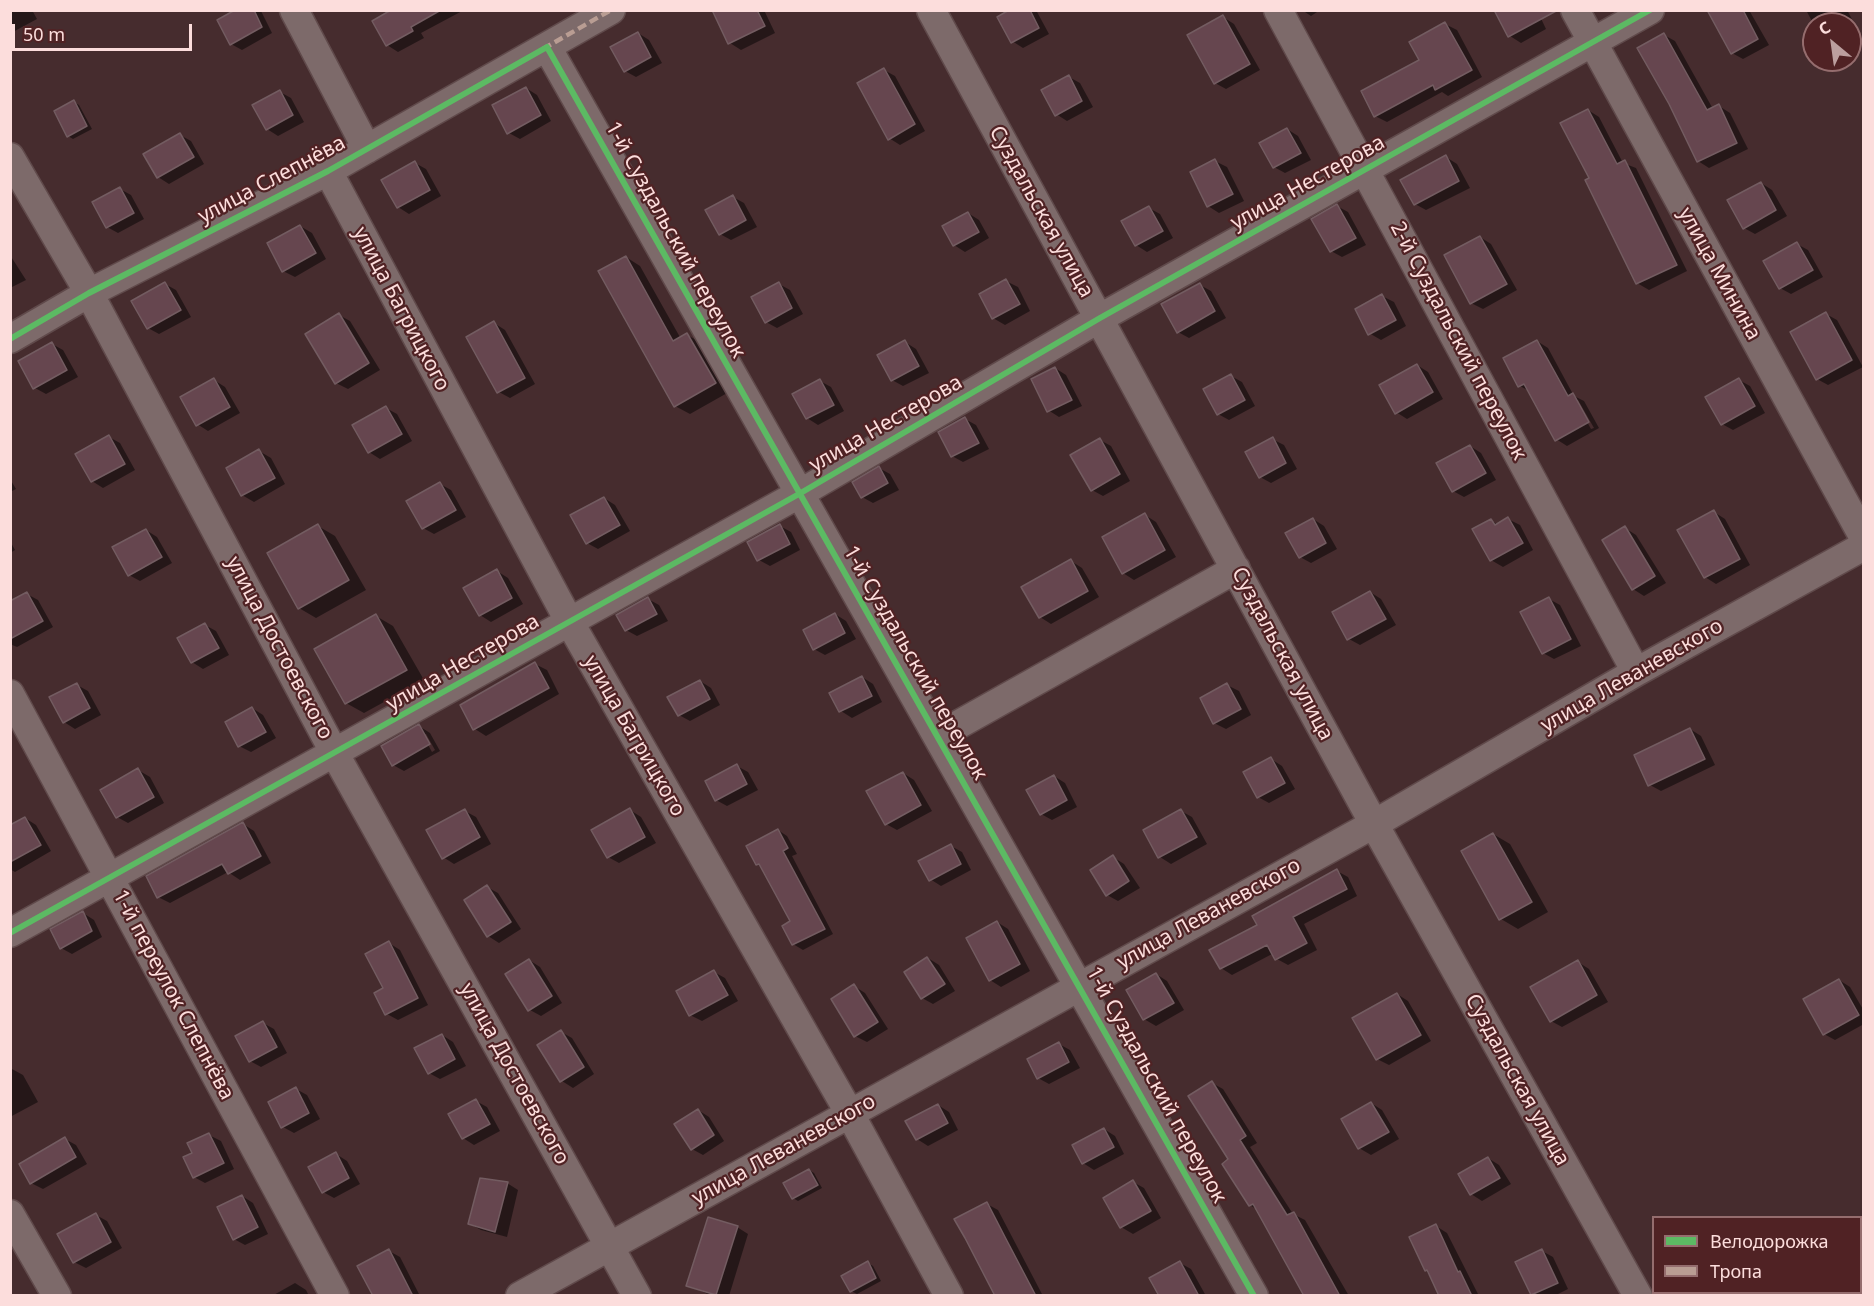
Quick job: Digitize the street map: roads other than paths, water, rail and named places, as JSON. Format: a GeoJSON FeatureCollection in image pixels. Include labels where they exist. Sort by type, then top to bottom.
{"type":"FeatureCollection","features":[{"type":"Feature","properties":{"kind":"street"},"geometry":{"type":"LineString","coordinates":[[294,10],[367,148]]}},
{"type":"Feature","properties":{"kind":"street","name":"улица Слепнёва"},"geometry":{"type":"LineString","coordinates":[[10,339],[89,293],[328,171],[611,10]]}},
{"type":"Feature","properties":{"kind":"street","name":"Суздальская улица"},"geometry":{"type":"LineString","coordinates":[[930,10],[1374,824],[1638,1296]]}},
{"type":"Feature","properties":{"kind":"street","name":"2-й Суздальский переулок"},"geometry":{"type":"LineString","coordinates":[[1278,10],[1636,672]]}},
{"type":"Feature","properties":{"kind":"street","name":"улица Минина"},"geometry":{"type":"LineString","coordinates":[[1575,10],[1863,537]]}},
{"type":"Feature","properties":{"kind":"street","name":"улица Нестерова"},"geometry":{"type":"LineString","coordinates":[[10,933],[799,494],[1100,318],[1650,10]]}},
{"type":"Feature","properties":{"kind":"street","name":"1-й Суздальский переулок"},"geometry":{"type":"LineString","coordinates":[[547,46],[799,494],[1080,984],[1254,1296]]}},
{"type":"Feature","properties":{"kind":"street","name":"улица Достоевского"},"geometry":{"type":"LineString","coordinates":[[10,157],[89,293],[335,754],[637,1296]]}},
{"type":"Feature","properties":{"kind":"street","name":"улица Багрицкого"},"geometry":{"type":"LineString","coordinates":[[328,171],[568,621],[850,1114],[949,1296]]}},
{"type":"Feature","properties":{"kind":"street","name":"улица Леваневского"},"geometry":{"type":"LineString","coordinates":[[520,1296],[1080,984],[1374,824],[1636,672],[1863,546]]}},
{"type":"Feature","properties":{"kind":"street"},"geometry":{"type":"LineString","coordinates":[[938,736],[1236,569]]}},
{"type":"Feature","properties":{"kind":"street","name":"1-й переулок Слепнёва"},"geometry":{"type":"LineString","coordinates":[[10,694],[335,1296]]}},
{"type":"Feature","properties":{"kind":"street"},"geometry":{"type":"LineString","coordinates":[[10,1214],[57,1296]]}}]}
